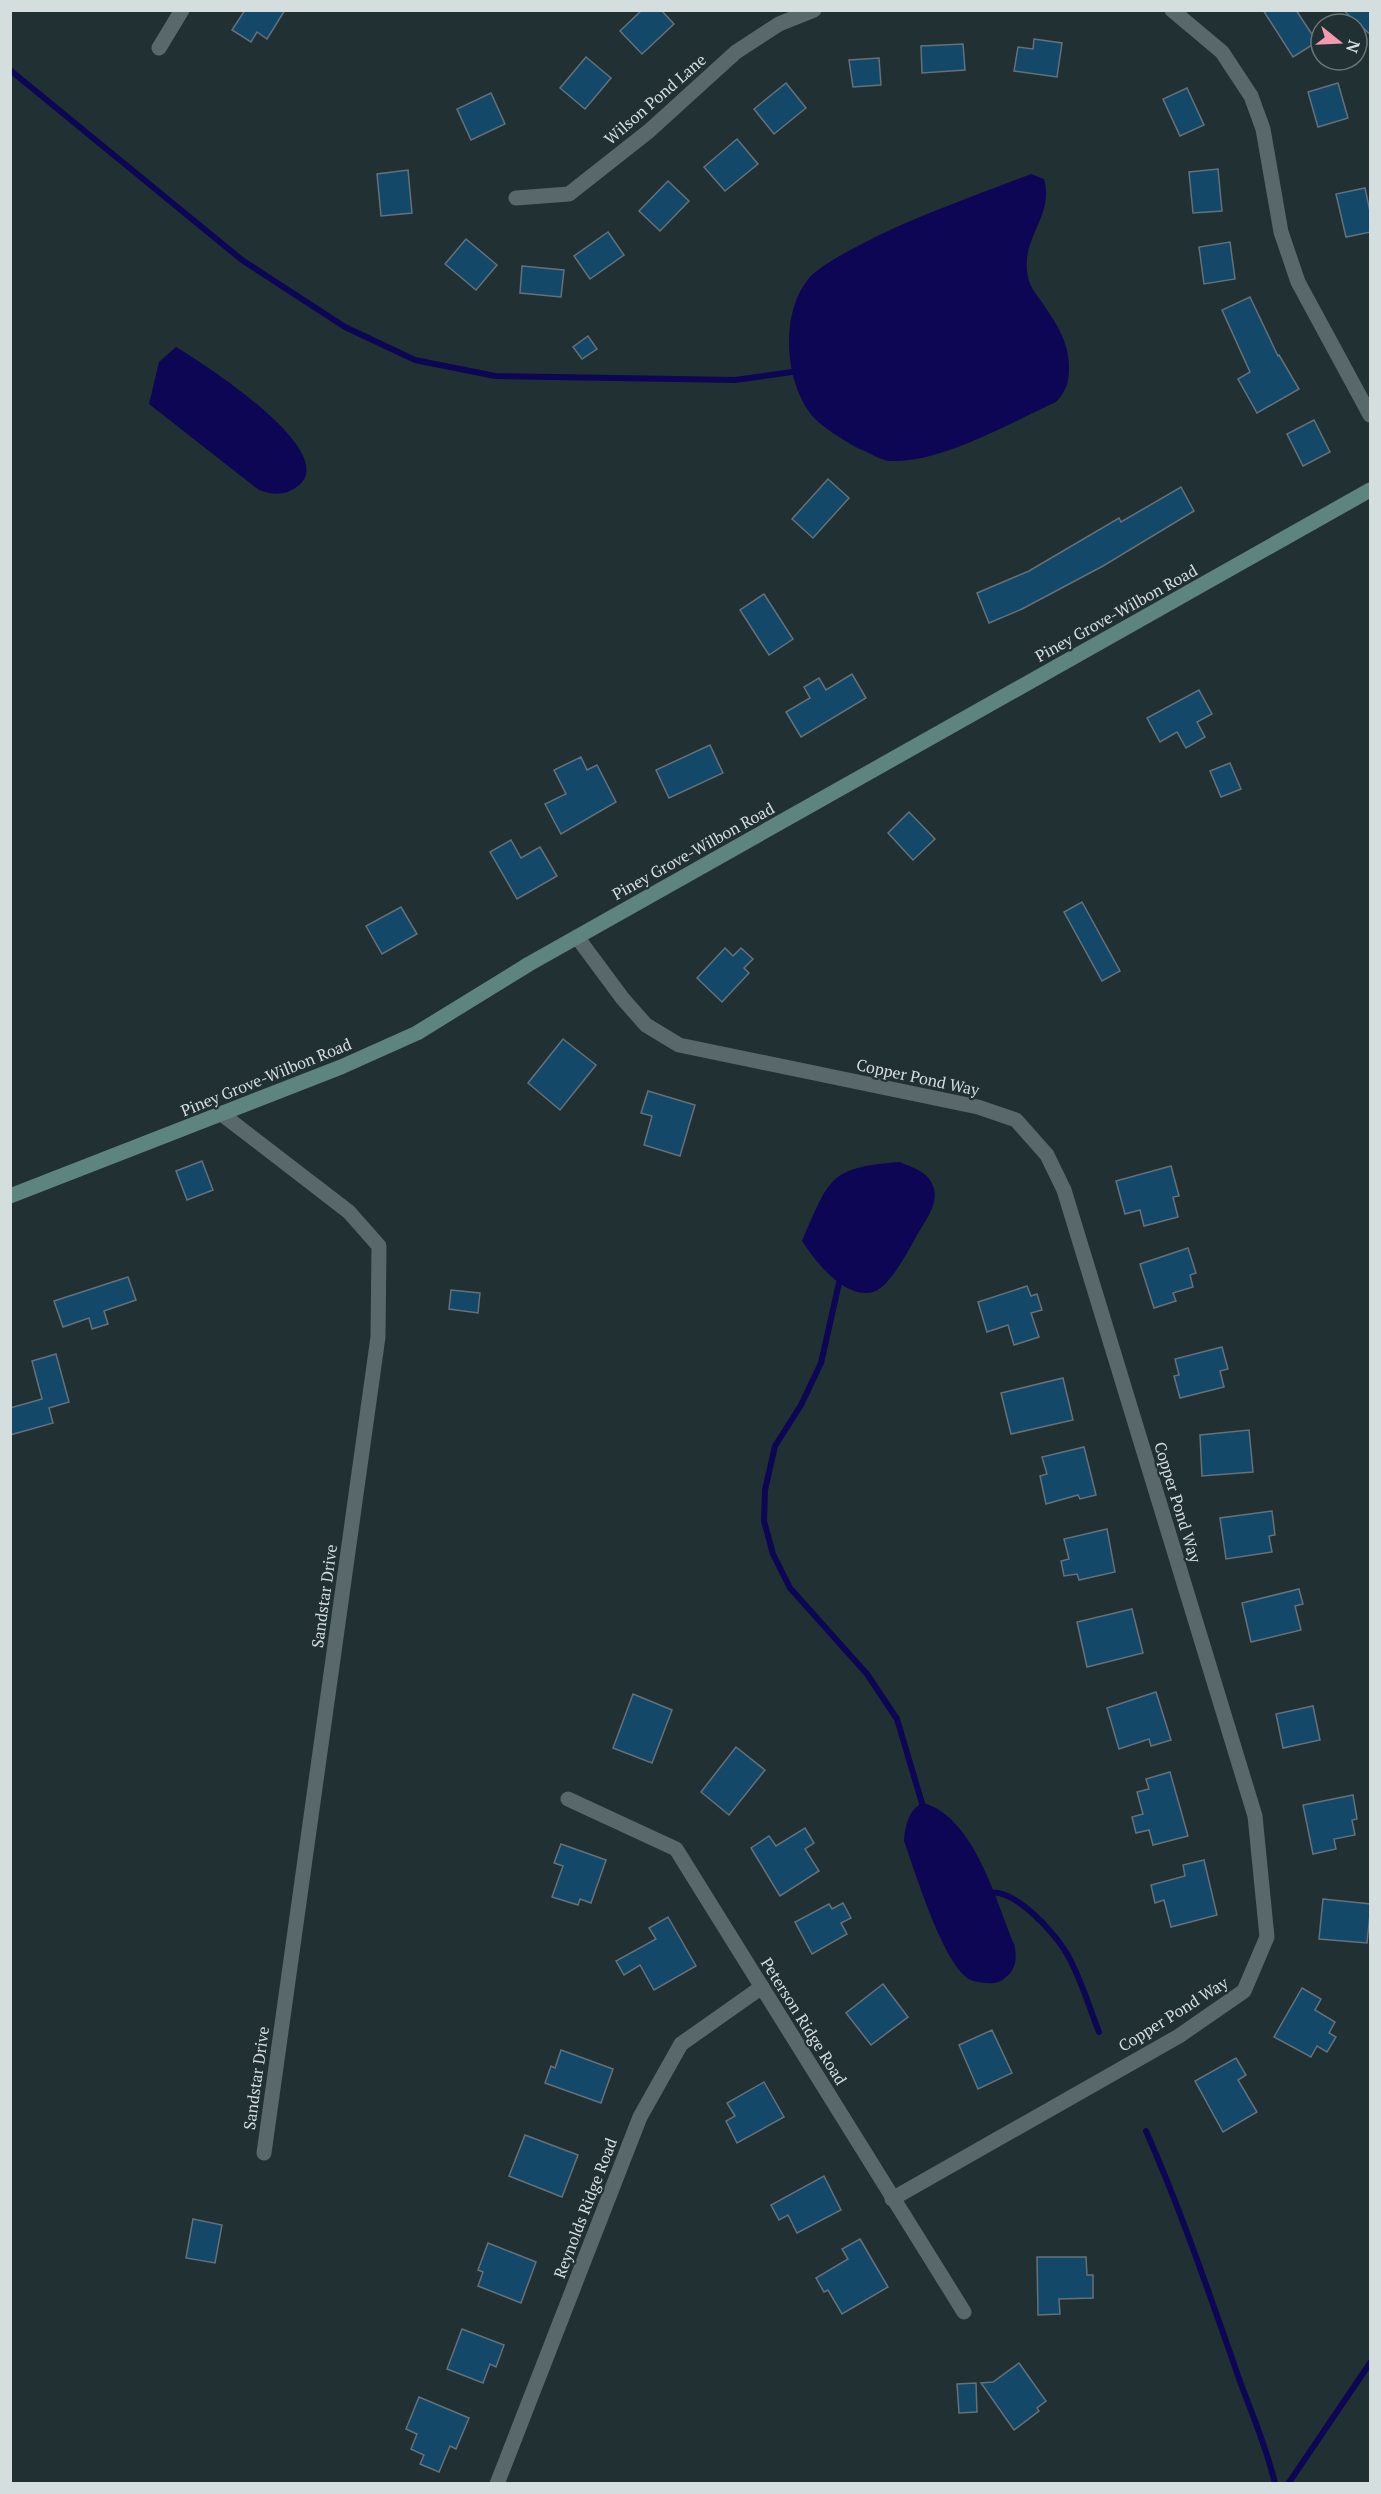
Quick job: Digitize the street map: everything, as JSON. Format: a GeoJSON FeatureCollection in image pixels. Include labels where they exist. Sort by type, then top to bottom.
{"type":"FeatureCollection","features":[{"type":"Feature","properties":{"kind":"street"},"geometry":{"type":"LineString","coordinates":[[159,48],[182,10]]}},
{"type":"Feature","properties":{"kind":"street","name":"Wilson Pond Lane"},"geometry":{"type":"LineString","coordinates":[[516,198],[569,194],[649,131],[736,52],[779,24],[814,10]]}},
{"type":"Feature","properties":{"kind":"street"},"geometry":{"type":"LineString","coordinates":[[1177,12],[1222,51],[1251,96],[1265,138],[1281,232],[1298,282],[1371,415]]}},
{"type":"Feature","properties":{"kind":"street","name":"Piney Grove-Wilbon Road"},"geometry":{"type":"LineString","coordinates":[[10,1196],[223,1115],[417,1033],[577,937],[1371,490]]}},
{"type":"Feature","properties":{"kind":"street","name":"Copper Pond Way"},"geometry":{"type":"LineString","coordinates":[[577,937],[623,999],[646,1025],[679,1045],[978,1107],[1016,1120],[1047,1155],[1064,1190],[1255,1816],[1267,1937],[1244,1991],[1179,2036],[892,2199]]}},
{"type":"Feature","properties":{"kind":"street","name":"Sandstar Drive"},"geometry":{"type":"LineString","coordinates":[[223,1115],[349,1212],[380,1246],[378,1337],[264,2153]]}},
{"type":"Feature","properties":{"kind":"street","name":"Peterson Ridge Road"},"geometry":{"type":"LineString","coordinates":[[568,1799],[676,1849],[964,2312]]}},
{"type":"Feature","properties":{"kind":"street","name":"Reynolds Ridge Road"},"geometry":{"type":"LineString","coordinates":[[501,2482],[640,2117],[681,2044],[762,1987]]}},
{"type":"Feature","properties":{"kind":"shaded area"},"geometry":{"type":"Polygon","coordinates":[[[1031,174],[1044,179],[1046,193],[1045,206],[1028,253],[1029,281],[1056,325],[1067,349],[1068,358],[1069,368],[1065,390],[1056,402],[953,449],[911,460],[887,461],[880,458],[834,434],[814,418],[801,399],[795,382],[789,345],[794,308],[800,291],[810,277],[820,268],[877,236],[1031,174]]]}},
{"type":"Feature","properties":{"kind":"shaded area"},"geometry":{"type":"Polygon","coordinates":[[[176,347],[212,370],[263,409],[285,431],[301,452],[306,471],[298,486],[289,492],[279,494],[259,490],[149,404],[159,362],[176,347]]]}},
{"type":"Feature","properties":{"kind":"shaded area"},"geometry":{"type":"Polygon","coordinates":[[[899,1162],[921,1171],[929,1178],[935,1195],[932,1207],[904,1259],[885,1284],[873,1292],[862,1293],[852,1290],[832,1277],[802,1241],[819,1203],[834,1180],[858,1168],[899,1162]]]}},
{"type":"Feature","properties":{"kind":"shaded area"},"geometry":{"type":"Polygon","coordinates":[[[924,1803],[942,1812],[957,1825],[970,1843],[991,1884],[1016,1953],[1010,1974],[999,1982],[971,1980],[961,1972],[941,1939],[904,1841],[911,1813],[924,1803]]]}},
{"type":"Feature","properties":{"kind":"building"},"geometry":{"type":"Polygon","coordinates":[[[245,10],[285,10],[267,39],[257,32],[251,42],[232,30],[245,10]]]}},
{"type":"Feature","properties":{"kind":"building"},"geometry":{"type":"Polygon","coordinates":[[[642,10],[661,10],[674,24],[642,54],[620,31],[642,10]]]}},
{"type":"Feature","properties":{"kind":"building"},"geometry":{"type":"Polygon","coordinates":[[[1263,10],[1296,10],[1309,30],[1309,47],[1293,57],[1263,10]]]}},
{"type":"Feature","properties":{"kind":"building"},"geometry":{"type":"Polygon","coordinates":[[[1343,10],[1371,10],[1371,35],[1369,33],[1369,12],[1345,12],[1343,10]]]}},
{"type":"Feature","properties":{"kind":"building"},"geometry":{"type":"Polygon","coordinates":[[[1034,39],[1062,43],[1057,77],[1014,71],[1018,47],[1033,49],[1034,39]]]}},
{"type":"Feature","properties":{"kind":"building"},"geometry":{"type":"Polygon","coordinates":[[[963,44],[965,70],[922,73],[921,46],[963,44]]]}},
{"type":"Feature","properties":{"kind":"building"},"geometry":{"type":"Polygon","coordinates":[[[586,57],[611,78],[585,109],[560,88],[586,57]]]}},
{"type":"Feature","properties":{"kind":"building"},"geometry":{"type":"Polygon","coordinates":[[[879,58],[881,85],[853,87],[849,60],[879,58]]]}},
{"type":"Feature","properties":{"kind":"building"},"geometry":{"type":"Polygon","coordinates":[[[786,83],[806,108],[774,134],[754,109],[786,83]]]}},
{"type":"Feature","properties":{"kind":"building"},"geometry":{"type":"Polygon","coordinates":[[[1338,83],[1348,118],[1318,127],[1308,92],[1338,83]]]}},
{"type":"Feature","properties":{"kind":"building"},"geometry":{"type":"Polygon","coordinates":[[[1187,88],[1204,125],[1180,136],[1163,99],[1187,88]]]}},
{"type":"Feature","properties":{"kind":"building"},"geometry":{"type":"Polygon","coordinates":[[[491,93],[505,124],[471,140],[457,109],[491,93]]]}},
{"type":"Feature","properties":{"kind":"building"},"geometry":{"type":"Polygon","coordinates":[[[737,139],[758,164],[725,191],[704,167],[737,139]]]}},
{"type":"Feature","properties":{"kind":"building"},"geometry":{"type":"Polygon","coordinates":[[[1218,169],[1222,211],[1193,213],[1189,172],[1218,169]]]}},
{"type":"Feature","properties":{"kind":"building"},"geometry":{"type":"Polygon","coordinates":[[[408,170],[412,213],[381,216],[377,174],[408,170]]]}},
{"type":"Feature","properties":{"kind":"building"},"geometry":{"type":"Polygon","coordinates":[[[668,181],[689,201],[660,231],[639,211],[668,181]]]}},
{"type":"Feature","properties":{"kind":"building"},"geometry":{"type":"Polygon","coordinates":[[[1365,188],[1371,216],[1371,232],[1346,237],[1336,194],[1365,188]]]}},
{"type":"Feature","properties":{"kind":"building"},"geometry":{"type":"Polygon","coordinates":[[[608,232],[624,255],[590,279],[574,256],[608,232]]]}},
{"type":"Feature","properties":{"kind":"building"},"geometry":{"type":"Polygon","coordinates":[[[466,239],[497,265],[476,290],[445,264],[466,239]]]}},
{"type":"Feature","properties":{"kind":"building"},"geometry":{"type":"Polygon","coordinates":[[[1230,242],[1235,279],[1204,284],[1199,247],[1230,242]]]}},
{"type":"Feature","properties":{"kind":"building"},"geometry":{"type":"Polygon","coordinates":[[[522,266],[564,270],[561,297],[520,293],[522,266]]]}},
{"type":"Feature","properties":{"kind":"building"},"geometry":{"type":"Polygon","coordinates":[[[1250,297],[1278,356],[1299,389],[1257,413],[1238,379],[1250,372],[1222,310],[1250,297]]]}},
{"type":"Feature","properties":{"kind":"building"},"geometry":{"type":"Polygon","coordinates":[[[588,336],[597,349],[582,359],[573,347],[588,336]]]}},
{"type":"Feature","properties":{"kind":"building"},"geometry":{"type":"Polygon","coordinates":[[[1314,420],[1330,452],[1303,466],[1287,434],[1314,420]]]}},
{"type":"Feature","properties":{"kind":"building"},"geometry":{"type":"Polygon","coordinates":[[[828,479],[849,498],[813,538],[792,519],[828,479]]]}},
{"type":"Feature","properties":{"kind":"building"},"geometry":{"type":"Polygon","coordinates":[[[1181,487],[1194,511],[1103,566],[1022,609],[989,623],[977,593],[1029,571],[1119,518],[1121,522],[1181,487]]]}},
{"type":"Feature","properties":{"kind":"building"},"geometry":{"type":"Polygon","coordinates":[[[764,594],[793,639],[769,655],[740,610],[764,594]]]}},
{"type":"Feature","properties":{"kind":"building"},"geometry":{"type":"Polygon","coordinates":[[[852,674],[866,698],[801,737],[786,712],[810,698],[804,687],[819,678],[826,690],[852,674]]]}},
{"type":"Feature","properties":{"kind":"building"},"geometry":{"type":"Polygon","coordinates":[[[1199,690],[1212,714],[1197,722],[1205,737],[1186,748],[1177,732],[1160,742],[1147,718],[1199,690]]]}},
{"type":"Feature","properties":{"kind":"building"},"geometry":{"type":"Polygon","coordinates":[[[710,745],[723,773],[669,798],[656,770],[710,745]]]}},
{"type":"Feature","properties":{"kind":"building"},"geometry":{"type":"Polygon","coordinates":[[[581,757],[587,770],[597,765],[616,802],[561,834],[545,804],[566,794],[554,770],[581,757]]]}},
{"type":"Feature","properties":{"kind":"building"},"geometry":{"type":"Polygon","coordinates":[[[1230,763],[1241,789],[1221,797],[1210,771],[1230,763]]]}},
{"type":"Feature","properties":{"kind":"building"},"geometry":{"type":"Polygon","coordinates":[[[909,812],[935,839],[913,860],[888,833],[909,812]]]}},
{"type":"Feature","properties":{"kind":"building"},"geometry":{"type":"Polygon","coordinates":[[[511,840],[521,858],[540,847],[557,876],[517,899],[490,852],[511,840]]]}},
{"type":"Feature","properties":{"kind":"building"},"geometry":{"type":"Polygon","coordinates":[[[1082,902],[1120,971],[1102,981],[1064,912],[1082,902]]]}},
{"type":"Feature","properties":{"kind":"building"},"geometry":{"type":"Polygon","coordinates":[[[401,907],[417,934],[382,954],[366,926],[401,907]]]}},
{"type":"Feature","properties":{"kind":"building"},"geometry":{"type":"Polygon","coordinates":[[[725,948],[733,956],[741,948],[753,959],[744,968],[749,973],[722,1002],[697,978],[725,948]]]}},
{"type":"Feature","properties":{"kind":"building"},"geometry":{"type":"Polygon","coordinates":[[[563,1039],[596,1065],[560,1110],[528,1083],[563,1039]]]}},
{"type":"Feature","properties":{"kind":"building"},"geometry":{"type":"Polygon","coordinates":[[[648,1091],[695,1105],[680,1156],[644,1145],[652,1116],[641,1113],[648,1091]]]}},
{"type":"Feature","properties":{"kind":"building"},"geometry":{"type":"Polygon","coordinates":[[[202,1161],[213,1190],[187,1200],[176,1171],[202,1161]]]}},
{"type":"Feature","properties":{"kind":"building"},"geometry":{"type":"Polygon","coordinates":[[[1171,1166],[1179,1196],[1173,1197],[1178,1217],[1144,1226],[1140,1210],[1125,1214],[1116,1181],[1171,1166]]]}},
{"type":"Feature","properties":{"kind":"building"},"geometry":{"type":"Polygon","coordinates":[[[1188,1248],[1196,1273],[1190,1275],[1193,1287],[1173,1293],[1176,1301],[1154,1308],[1140,1264],[1188,1248]]]}},
{"type":"Feature","properties":{"kind":"building"},"geometry":{"type":"Polygon","coordinates":[[[128,1277],[136,1300],[104,1311],[108,1324],[92,1329],[89,1318],[63,1327],[54,1301],[128,1277]]]}},
{"type":"Feature","properties":{"kind":"building"},"geometry":{"type":"Polygon","coordinates":[[[1027,1286],[1031,1296],[1037,1294],[1042,1310],[1031,1313],[1039,1337],[1014,1345],[1008,1325],[987,1332],[978,1302],[1027,1286]]]}},
{"type":"Feature","properties":{"kind":"building"},"geometry":{"type":"Polygon","coordinates":[[[451,1290],[480,1293],[478,1313],[449,1309],[451,1290]]]}},
{"type":"Feature","properties":{"kind":"building"},"geometry":{"type":"Polygon","coordinates":[[[1222,1347],[1228,1369],[1220,1371],[1224,1387],[1180,1398],[1174,1376],[1179,1375],[1175,1359],[1222,1347]]]}},
{"type":"Feature","properties":{"kind":"building"},"geometry":{"type":"Polygon","coordinates":[[[56,1354],[69,1402],[49,1408],[53,1423],[10,1435],[10,1408],[42,1399],[32,1361],[56,1354]]]}},
{"type":"Feature","properties":{"kind":"building"},"geometry":{"type":"Polygon","coordinates":[[[1063,1378],[1073,1420],[1011,1434],[1001,1393],[1063,1378]]]}},
{"type":"Feature","properties":{"kind":"building"},"geometry":{"type":"Polygon","coordinates":[[[1249,1430],[1253,1472],[1202,1476],[1200,1435],[1249,1430]]]}},
{"type":"Feature","properties":{"kind":"building"},"geometry":{"type":"Polygon","coordinates":[[[1084,1447],[1096,1495],[1080,1499],[1078,1495],[1046,1504],[1040,1476],[1047,1474],[1042,1457],[1084,1447]]]}},
{"type":"Feature","properties":{"kind":"building"},"geometry":{"type":"Polygon","coordinates":[[[1272,1511],[1275,1535],[1269,1536],[1272,1552],[1226,1559],[1220,1518],[1272,1511]]]}},
{"type":"Feature","properties":{"kind":"building"},"geometry":{"type":"Polygon","coordinates":[[[1107,1529],[1115,1572],[1079,1580],[1077,1574],[1064,1576],[1061,1561],[1069,1559],[1064,1539],[1107,1529]]]}},
{"type":"Feature","properties":{"kind":"building"},"geometry":{"type":"Polygon","coordinates":[[[1299,1589],[1303,1604],[1295,1606],[1301,1630],[1251,1642],[1242,1603],[1299,1589]]]}},
{"type":"Feature","properties":{"kind":"building"},"geometry":{"type":"Polygon","coordinates":[[[1132,1609],[1143,1653],[1087,1667],[1077,1622],[1132,1609]]]}},
{"type":"Feature","properties":{"kind":"building"},"geometry":{"type":"Polygon","coordinates":[[[1156,1692],[1171,1740],[1151,1746],[1149,1739],[1119,1749],[1107,1708],[1156,1692]]]}},
{"type":"Feature","properties":{"kind":"building"},"geometry":{"type":"Polygon","coordinates":[[[633,1694],[672,1710],[652,1763],[613,1748],[633,1694]]]}},
{"type":"Feature","properties":{"kind":"building"},"geometry":{"type":"Polygon","coordinates":[[[1313,1706],[1320,1740],[1283,1748],[1276,1714],[1313,1706]]]}},
{"type":"Feature","properties":{"kind":"building"},"geometry":{"type":"Polygon","coordinates":[[[736,1747],[765,1770],[729,1815],[701,1792],[736,1747]]]}},
{"type":"Feature","properties":{"kind":"building"},"geometry":{"type":"Polygon","coordinates":[[[1170,1772],[1188,1836],[1153,1845],[1149,1830],[1136,1833],[1132,1817],[1143,1814],[1137,1792],[1149,1789],[1146,1779],[1170,1772]]]}},
{"type":"Feature","properties":{"kind":"building"},"geometry":{"type":"Polygon","coordinates":[[[1353,1795],[1357,1819],[1352,1820],[1355,1835],[1334,1839],[1336,1849],[1313,1854],[1303,1805],[1353,1795]]]}},
{"type":"Feature","properties":{"kind":"building"},"geometry":{"type":"Polygon","coordinates":[[[805,1828],[814,1843],[805,1849],[819,1871],[780,1896],[751,1848],[769,1836],[776,1846],[805,1828]]]}},
{"type":"Feature","properties":{"kind":"building"},"geometry":{"type":"Polygon","coordinates":[[[561,1844],[606,1860],[591,1903],[580,1899],[578,1905],[552,1897],[563,1866],[554,1863],[561,1844]]]}},
{"type":"Feature","properties":{"kind":"building"},"geometry":{"type":"Polygon","coordinates":[[[1204,1860],[1217,1915],[1171,1927],[1164,1900],[1155,1903],[1151,1885],[1185,1876],[1183,1865],[1204,1860]]]}},
{"type":"Feature","properties":{"kind":"building"},"geometry":{"type":"Polygon","coordinates":[[[1323,1899],[1371,1904],[1367,1943],[1319,1939],[1323,1899]]]}},
{"type":"Feature","properties":{"kind":"building"},"geometry":{"type":"Polygon","coordinates":[[[843,1903],[851,1918],[841,1923],[847,1934],[812,1954],[795,1922],[829,1904],[832,1909],[843,1903]]]}},
{"type":"Feature","properties":{"kind":"building"},"geometry":{"type":"Polygon","coordinates":[[[668,1917],[696,1966],[654,1990],[640,1965],[624,1975],[616,1961],[656,1939],[649,1928],[668,1917]]]}},
{"type":"Feature","properties":{"kind":"building"},"geometry":{"type":"Polygon","coordinates":[[[883,1984],[908,2017],[871,2045],[846,2013],[883,1984]]]}},
{"type":"Feature","properties":{"kind":"building"},"geometry":{"type":"Polygon","coordinates":[[[1302,1988],[1321,1999],[1315,2010],[1335,2022],[1329,2033],[1336,2037],[1327,2052],[1317,2046],[1311,2057],[1274,2037],[1302,1988]]]}},
{"type":"Feature","properties":{"kind":"building"},"geometry":{"type":"Polygon","coordinates":[[[992,2030],[1012,2073],[978,2089],[959,2045],[992,2030]]]}},
{"type":"Feature","properties":{"kind":"building"},"geometry":{"type":"Polygon","coordinates":[[[561,2050],[613,2069],[601,2103],[545,2083],[551,2066],[555,2068],[561,2050]]]}},
{"type":"Feature","properties":{"kind":"building"},"geometry":{"type":"Polygon","coordinates":[[[1236,2058],[1246,2075],[1238,2080],[1257,2112],[1223,2132],[1195,2081],[1236,2058]]]}},
{"type":"Feature","properties":{"kind":"building"},"geometry":{"type":"Polygon","coordinates":[[[764,2082],[784,2117],[737,2143],[726,2121],[735,2116],[727,2103],[764,2082]]]}},
{"type":"Feature","properties":{"kind":"building"},"geometry":{"type":"Polygon","coordinates":[[[525,2135],[578,2155],[562,2197],[509,2176],[525,2135]]]}},
{"type":"Feature","properties":{"kind":"building"},"geometry":{"type":"Polygon","coordinates":[[[824,2176],[841,2210],[797,2233],[788,2215],[779,2220],[771,2205],[824,2176]]]}},
{"type":"Feature","properties":{"kind":"building"},"geometry":{"type":"Polygon","coordinates":[[[193,2219],[222,2225],[215,2263],[186,2258],[193,2219]]]}},
{"type":"Feature","properties":{"kind":"building"},"geometry":{"type":"Polygon","coordinates":[[[860,2239],[888,2287],[842,2314],[828,2290],[824,2292],[816,2278],[848,2259],[842,2249],[860,2239]]]}},
{"type":"Feature","properties":{"kind":"building"},"geometry":{"type":"Polygon","coordinates":[[[488,2243],[536,2262],[521,2303],[478,2286],[483,2272],[478,2270],[488,2243]]]}},
{"type":"Feature","properties":{"kind":"building"},"geometry":{"type":"Polygon","coordinates":[[[1037,2257],[1086,2257],[1087,2275],[1093,2275],[1093,2298],[1059,2299],[1060,2314],[1038,2315],[1037,2257]]]}},
{"type":"Feature","properties":{"kind":"building"},"geometry":{"type":"Polygon","coordinates":[[[462,2329],[504,2345],[496,2367],[490,2364],[483,2383],[447,2369],[462,2329]]]}},
{"type":"Feature","properties":{"kind":"building"},"geometry":{"type":"Polygon","coordinates":[[[1019,2363],[1046,2401],[1037,2408],[1039,2411],[1014,2430],[981,2383],[993,2382],[1019,2363]]]}},
{"type":"Feature","properties":{"kind":"building"},"geometry":{"type":"Polygon","coordinates":[[[976,2383],[977,2412],[959,2413],[957,2384],[976,2383]]]}},
{"type":"Feature","properties":{"kind":"building"},"geometry":{"type":"Polygon","coordinates":[[[419,2397],[469,2418],[456,2449],[450,2446],[439,2472],[420,2464],[424,2455],[411,2449],[417,2434],[406,2429],[419,2397]]]}},
{"type":"Feature","properties":{"kind":"waterway"},"geometry":{"type":"LineString","coordinates":[[10,70],[242,260],[345,327],[415,360],[495,376],[735,380],[792,372]]}},
{"type":"Feature","properties":{"kind":"waterway"},"geometry":{"type":"LineString","coordinates":[[839,1283],[821,1363],[801,1405],[775,1446],[765,1490],[764,1521],[773,1554],[790,1588],[867,1674],[897,1719],[924,1810]]}},
{"type":"Feature","properties":{"kind":"waterway"},"geometry":{"type":"LineString","coordinates":[[985,1894],[996,1893],[1008,1896],[1020,1903],[1053,1934],[1072,1963],[1099,2032]]}},
{"type":"Feature","properties":{"kind":"waterway"},"geometry":{"type":"LineString","coordinates":[[1146,2131],[1193,2248],[1262,2439],[1275,2484]]}},
{"type":"Feature","properties":{"kind":"waterway"},"geometry":{"type":"LineString","coordinates":[[1288,2484],[1370,2363]]}}]}
